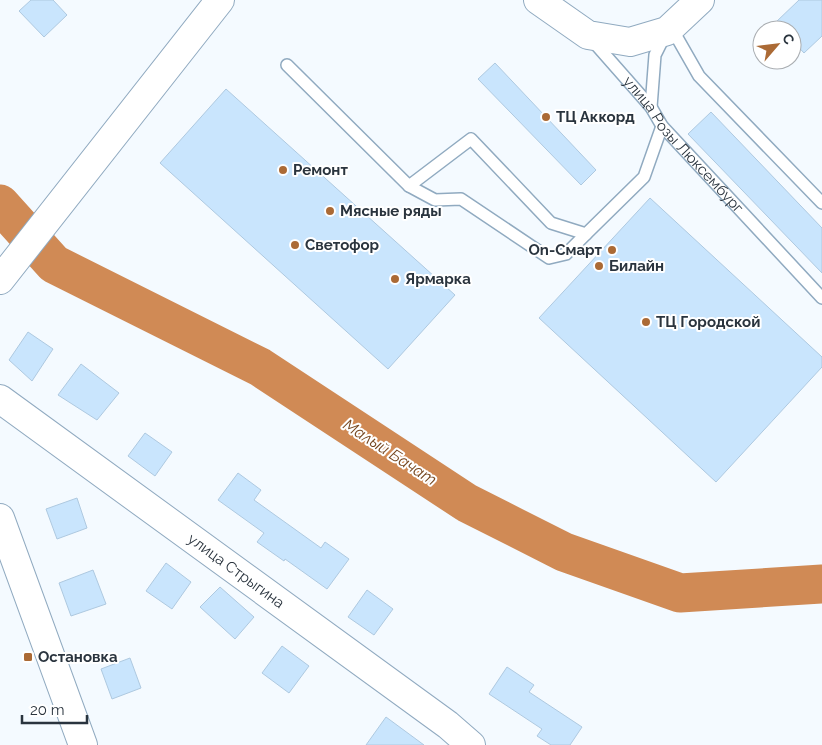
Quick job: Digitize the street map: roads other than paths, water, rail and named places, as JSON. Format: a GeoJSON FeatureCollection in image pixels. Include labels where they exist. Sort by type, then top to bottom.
{"type":"FeatureCollection","features":[{"type":"Feature","properties":{"kind":"street"},"geometry":{"type":"LineString","coordinates":[[1,279],[220,0]]}},
{"type":"Feature","properties":{"kind":"street","name":"улица Розы Люксембург"},"geometry":{"type":"LineString","coordinates":[[538,0],[588,35]]}},
{"type":"Feature","properties":{"kind":"street"},"geometry":{"type":"LineString","coordinates":[[588,35],[630,42],[669,29],[700,0]]}},
{"type":"Feature","properties":{"kind":"street","name":"улица Стрыгина"},"geometry":{"type":"LineString","coordinates":[[0,399],[448,725],[471,745]]}},
{"type":"Feature","properties":{"kind":"street"},"geometry":{"type":"LineString","coordinates":[[0,518],[83,745]]}},
{"type":"Feature","properties":{"kind":"lane"},"geometry":{"type":"LineString","coordinates":[[651,108],[655,55],[669,29],[700,76],[822,203]]}},
{"type":"Feature","properties":{"kind":"lane","name":"улица Розы Люксембург"},"geometry":{"type":"LineString","coordinates":[[588,35],[651,108],[662,126],[822,298]]}},
{"type":"Feature","properties":{"kind":"lane"},"geometry":{"type":"LineString","coordinates":[[287,65],[409,186],[435,200],[461,199],[549,258],[566,254],[644,177],[662,126]]}},
{"type":"Feature","properties":{"kind":"lane"},"geometry":{"type":"LineString","coordinates":[[409,186],[470,139],[551,223],[586,234]]}},
{"type":"Feature","properties":{"kind":"waterway","name":"Малый Бачат"},"geometry":{"type":"LineString","coordinates":[[0,204],[54,264],[260,367],[467,503],[564,552],[680,593],[822,584]]}},
{"type":"Feature","properties":{"kind":"place","name":"ТЦ Аккорд"},"geometry":{"type":"Point","coordinates":[546,117]}},
{"type":"Feature","properties":{"kind":"place","name":"Ремонт"},"geometry":{"type":"Point","coordinates":[283,170]}},
{"type":"Feature","properties":{"kind":"place","name":"Мясные ряды"},"geometry":{"type":"Point","coordinates":[330,211]}},
{"type":"Feature","properties":{"kind":"place","name":"Светофор"},"geometry":{"type":"Point","coordinates":[295,245]}},
{"type":"Feature","properties":{"kind":"place","name":"On-Смарт"},"geometry":{"type":"Point","coordinates":[612,250]}},
{"type":"Feature","properties":{"kind":"place","name":"Билайн"},"geometry":{"type":"Point","coordinates":[599,266]}},
{"type":"Feature","properties":{"kind":"place","name":"Ярмарка"},"geometry":{"type":"Point","coordinates":[395,279]}},
{"type":"Feature","properties":{"kind":"place","name":"ТЦ Городской"},"geometry":{"type":"Point","coordinates":[646,322]}},
{"type":"Feature","properties":{"kind":"place","name":"Остановка"},"geometry":{"type":"Point","coordinates":[28,657]}}]}
